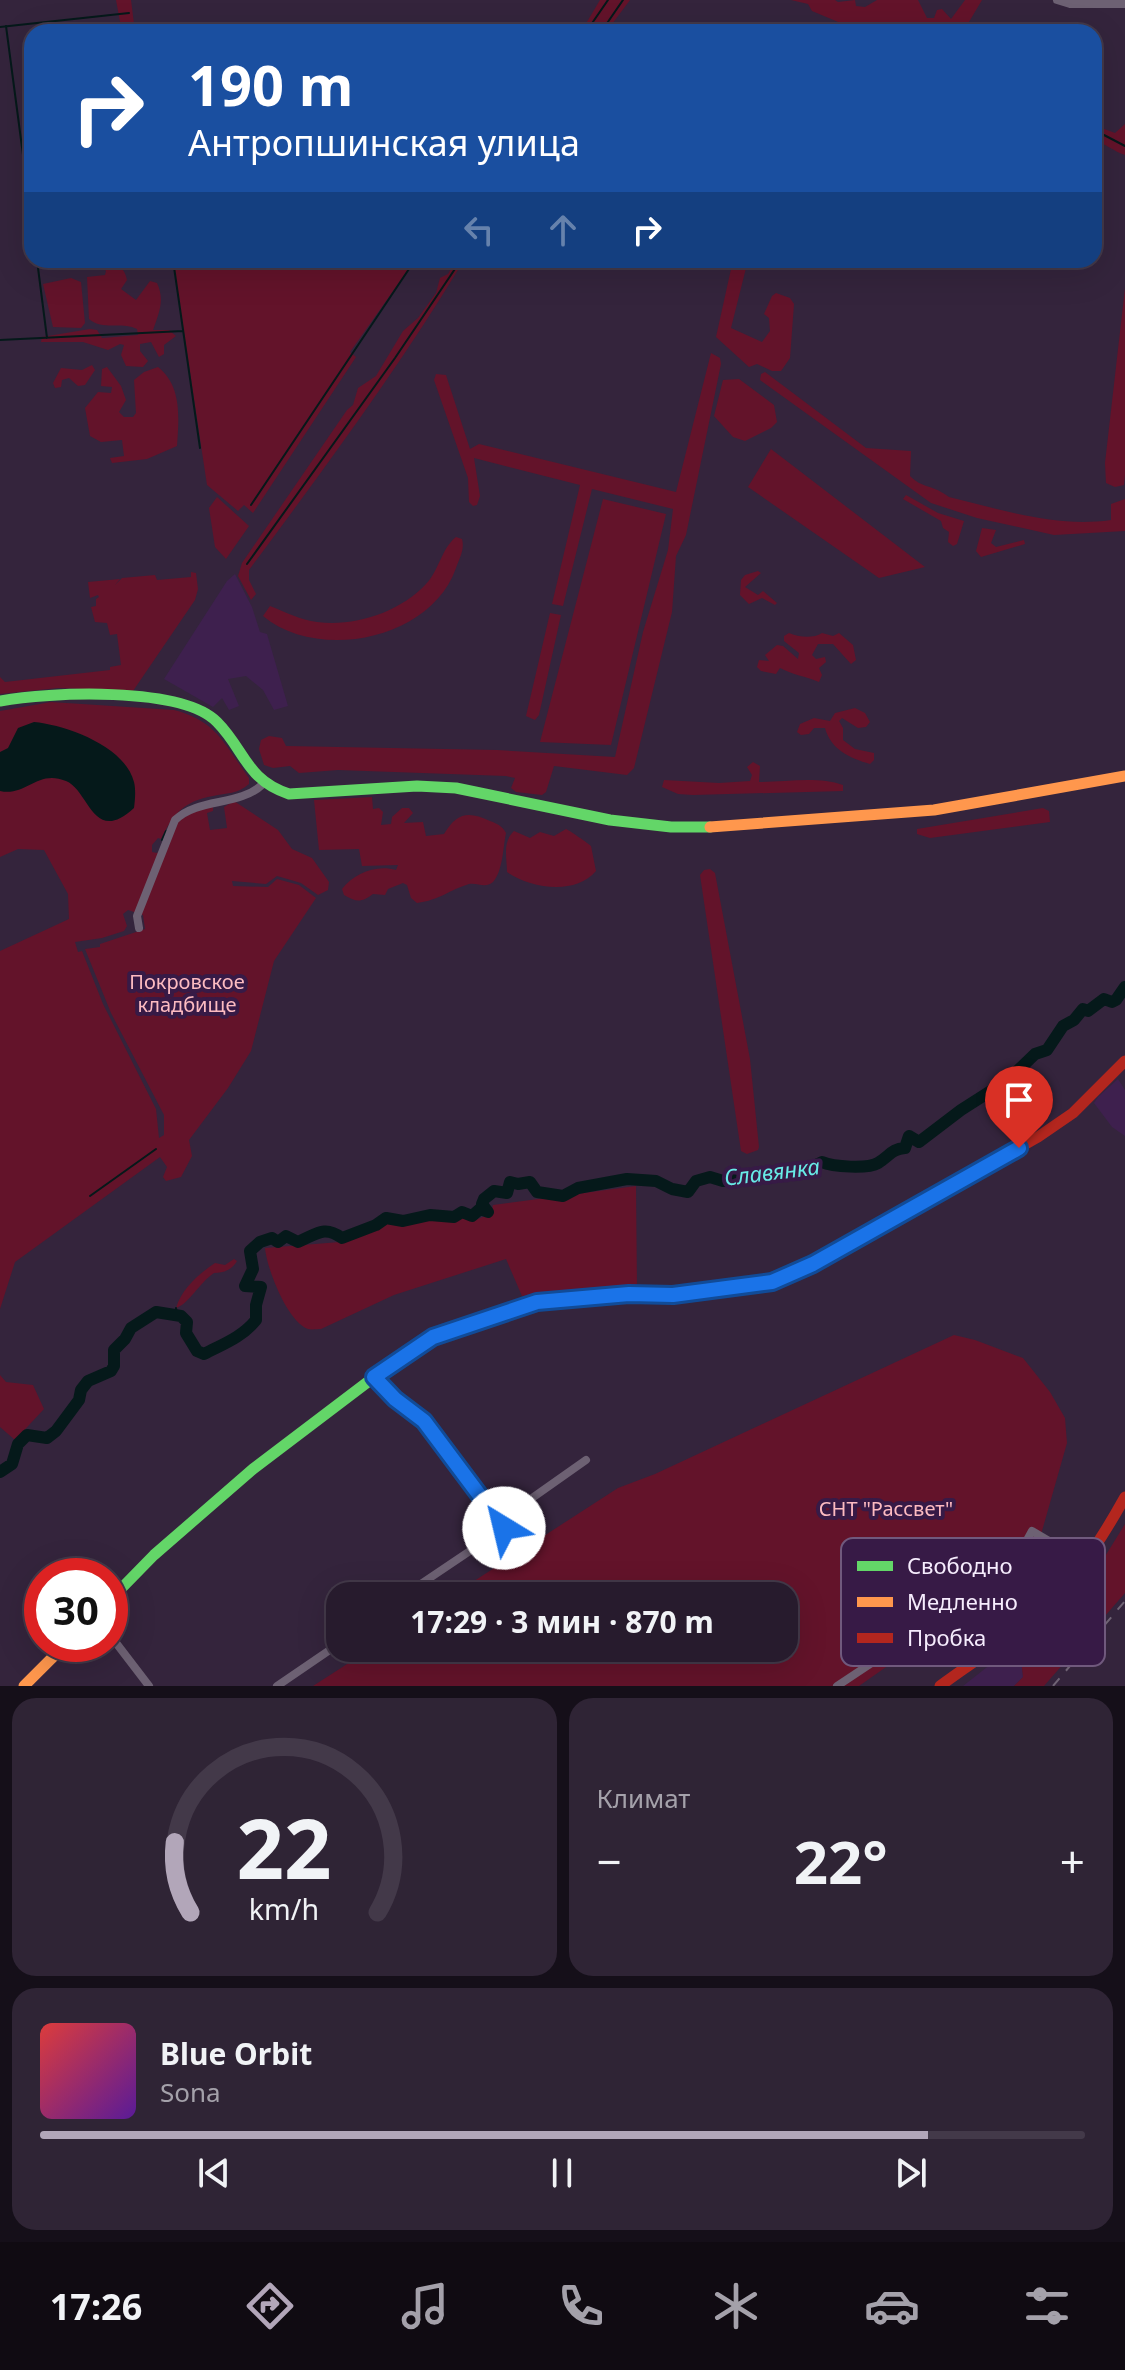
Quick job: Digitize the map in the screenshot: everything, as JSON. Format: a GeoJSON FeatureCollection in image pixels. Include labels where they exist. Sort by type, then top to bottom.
{"type":"FeatureCollection","features":[{"type":"Feature","properties":{"kind":"street"},"geometry":{"type":"LineString","coordinates":[[1057,0],[1070,4],[1125,4]]}},
{"type":"Feature","properties":{"kind":"street"},"geometry":{"type":"LineString","coordinates":[[0,701],[55,695],[145,699],[196,708],[217,722],[252,773],[274,790],[305,794],[417,786],[456,788],[610,820],[671,827],[736,827],[934,810],[1125,776]]}},
{"type":"Feature","properties":{"kind":"street"},"geometry":{"type":"LineString","coordinates":[[139,928],[137,916],[175,820],[199,805],[254,793],[263,784]]}},
{"type":"Feature","properties":{"kind":"street"},"geometry":{"type":"LineString","coordinates":[[128,1582],[207,1507],[374,1377],[433,1337],[537,1302],[629,1294],[673,1295],[772,1282],[813,1264],[1038,1137],[1073,1113],[1125,1061]]}},
{"type":"Feature","properties":{"kind":"street"},"geometry":{"type":"LineString","coordinates":[[374,1377],[395,1399],[424,1421],[504,1528],[425,1582]]}},
{"type":"Feature","properties":{"kind":"street"},"geometry":{"type":"LineString","coordinates":[[492,1510],[525,1503],[586,1460]]}},
{"type":"Feature","properties":{"kind":"street"},"geometry":{"type":"LineString","coordinates":[[1099,1538],[1125,1497]]}},
{"type":"Feature","properties":{"kind":"street"},"geometry":{"type":"LineString","coordinates":[[1028,1538],[1032,1531],[1044,1538]]}},
{"type":"Feature","properties":{"kind":"street"},"geometry":{"type":"LineString","coordinates":[[277,1686],[326,1653]]}},
{"type":"Feature","properties":{"kind":"street"},"geometry":{"type":"LineString","coordinates":[[128,1659],[149,1686]]}},
{"type":"Feature","properties":{"kind":"street"},"geometry":{"type":"LineString","coordinates":[[24,1686],[48,1662]]}},
{"type":"Feature","properties":{"kind":"street"},"geometry":{"type":"LineString","coordinates":[[837,1686],[867,1666]]}},
{"type":"Feature","properties":{"kind":"street"},"geometry":{"type":"LineString","coordinates":[[940,1686],[967,1666]]}},
{"type":"Feature","properties":{"kind":"shaded area"},"geometry":{"type":"Polygon","coordinates":[[[235,574],[252,607],[260,632],[267,634],[288,706],[274,710],[263,690],[246,676],[228,679],[239,706],[229,710],[222,698],[213,707],[164,679],[227,581],[235,574]]]}},
{"type":"Feature","properties":{"kind":"shaded area"},"geometry":{"type":"Polygon","coordinates":[[[34,722],[77,733],[107,748],[119,758],[134,782],[134,808],[120,818],[109,821],[101,819],[74,786],[56,778],[39,780],[9,792],[0,791],[0,752],[8,748],[18,728],[34,722]]]}},
{"type":"Feature","properties":{"kind":"shaded area"},"geometry":{"type":"Polygon","coordinates":[[[1118,1079],[1125,1090],[1125,1136],[1112,1127],[1094,1103],[1118,1079]]]}},
{"type":"Feature","properties":{"kind":"shaded area"},"geometry":{"type":"Polygon","coordinates":[[[988,1666],[1022,1666],[1023,1677],[1014,1686],[963,1686],[988,1666]]]}},
{"type":"Feature","properties":{"kind":"green space"},"geometry":{"type":"Polygon","coordinates":[[[116,0],[131,0],[134,24],[120,24],[116,0]]]}},
{"type":"Feature","properties":{"kind":"green space"},"geometry":{"type":"Polygon","coordinates":[[[600,0],[630,0],[612,24],[586,24],[600,0]]]}},
{"type":"Feature","properties":{"kind":"green space"},"geometry":{"type":"Polygon","coordinates":[[[791,0],[855,0],[856,6],[865,7],[877,0],[918,0],[927,18],[934,18],[937,10],[942,9],[951,19],[965,0],[982,0],[968,24],[843,24],[812,11],[808,4],[791,0]]]}},
{"type":"Feature","properties":{"kind":"green space"},"geometry":{"type":"Polygon","coordinates":[[[1125,124],[1125,155],[1102,144],[1102,128],[1115,133],[1125,124]]]}},
{"type":"Feature","properties":{"kind":"green space"},"geometry":{"type":"Polygon","coordinates":[[[104,268],[122,269],[127,280],[121,289],[136,300],[150,281],[157,283],[161,301],[153,330],[169,330],[176,336],[164,345],[164,354],[159,357],[151,342],[140,344],[140,351],[148,361],[143,367],[126,366],[121,355],[124,345],[120,344],[108,350],[83,342],[41,342],[42,337],[90,329],[97,330],[102,338],[138,335],[137,329],[131,327],[94,323],[89,319],[87,277],[105,275],[104,268]]]}},
{"type":"Feature","properties":{"kind":"green space"},"geometry":{"type":"Polygon","coordinates":[[[174,268],[409,268],[350,352],[356,357],[253,513],[244,505],[238,511],[207,485],[174,268]]]}},
{"type":"Feature","properties":{"kind":"green space"},"geometry":{"type":"Polygon","coordinates":[[[451,268],[459,268],[387,379],[249,570],[249,580],[256,594],[251,600],[238,576],[242,563],[353,405],[358,388],[376,376],[403,331],[418,318],[436,293],[440,278],[451,268]]]}},
{"type":"Feature","properties":{"kind":"green space"},"geometry":{"type":"Polygon","coordinates":[[[731,268],[746,268],[731,328],[762,342],[770,331],[769,318],[764,314],[772,296],[776,293],[790,298],[794,304],[790,358],[781,371],[772,371],[757,364],[749,367],[716,337],[731,268]]]}},
{"type":"Feature","properties":{"kind":"green space"},"geometry":{"type":"Polygon","coordinates":[[[71,278],[81,282],[85,323],[81,328],[53,327],[43,284],[71,278]]]}},
{"type":"Feature","properties":{"kind":"green space"},"geometry":{"type":"Polygon","coordinates":[[[1125,288],[1125,475],[1124,485],[1115,487],[1106,483],[1105,463],[1125,288]]]}},
{"type":"Feature","properties":{"kind":"green space"},"geometry":{"type":"Polygon","coordinates":[[[711,353],[720,358],[721,364],[686,535],[676,556],[672,612],[634,768],[627,775],[554,766],[546,792],[542,795],[516,792],[511,788],[515,778],[506,776],[338,770],[299,773],[290,766],[273,768],[264,765],[259,749],[261,740],[269,736],[282,738],[286,746],[497,750],[615,757],[643,632],[668,550],[673,509],[592,489],[563,606],[552,604],[580,485],[474,458],[480,496],[477,505],[473,506],[469,502],[468,478],[434,380],[436,374],[446,375],[470,449],[479,444],[676,492],[711,353]]]}},
{"type":"Feature","properties":{"kind":"green space"},"geometry":{"type":"Polygon","coordinates":[[[92,365],[95,370],[85,385],[78,386],[69,378],[62,380],[61,387],[55,388],[53,383],[61,368],[82,370],[92,365]]]}},
{"type":"Feature","properties":{"kind":"green space"},"geometry":{"type":"Polygon","coordinates":[[[107,367],[121,386],[126,400],[119,412],[124,417],[133,417],[136,413],[134,380],[158,367],[166,375],[177,403],[177,446],[147,459],[112,463],[110,458],[124,456],[122,440],[101,442],[90,436],[85,408],[98,392],[111,393],[112,387],[101,386],[102,369],[107,367]]]}},
{"type":"Feature","properties":{"kind":"green space"},"geometry":{"type":"Polygon","coordinates":[[[765,372],[866,448],[911,451],[910,476],[949,497],[1070,522],[1111,520],[1111,504],[1125,499],[1125,531],[1054,535],[977,518],[931,503],[760,380],[765,372]]]}},
{"type":"Feature","properties":{"kind":"green space"},"geometry":{"type":"Polygon","coordinates":[[[739,379],[774,405],[777,422],[745,441],[733,437],[714,416],[723,380],[739,379]]]}},
{"type":"Feature","properties":{"kind":"green space"},"geometry":{"type":"Polygon","coordinates":[[[771,449],[925,567],[879,578],[748,487],[771,449]]]}},
{"type":"Feature","properties":{"kind":"green space"},"geometry":{"type":"Polygon","coordinates":[[[906,495],[938,513],[964,521],[957,544],[953,546],[948,542],[949,532],[943,528],[941,521],[903,499],[906,495]]]}},
{"type":"Feature","properties":{"kind":"green space"},"geometry":{"type":"Polygon","coordinates":[[[217,497],[249,526],[226,559],[215,547],[209,508],[217,497]]]}},
{"type":"Feature","properties":{"kind":"green space"},"geometry":{"type":"Polygon","coordinates":[[[603,499],[666,514],[611,745],[540,742],[603,499]]]}},
{"type":"Feature","properties":{"kind":"green space"},"geometry":{"type":"Polygon","coordinates":[[[982,528],[996,530],[991,543],[996,547],[1024,540],[1025,544],[981,557],[976,551],[982,528]]]}},
{"type":"Feature","properties":{"kind":"green space"},"geometry":{"type":"Polygon","coordinates":[[[456,537],[462,539],[462,551],[443,593],[423,612],[398,627],[371,636],[342,640],[313,638],[286,630],[263,616],[270,606],[305,620],[332,623],[361,620],[390,610],[426,584],[456,537]]]}},
{"type":"Feature","properties":{"kind":"green space"},"geometry":{"type":"Polygon","coordinates":[[[191,572],[196,573],[198,589],[195,600],[133,691],[58,688],[0,694],[0,677],[5,682],[110,670],[110,667],[121,665],[117,634],[110,635],[107,623],[95,622],[91,607],[96,606],[99,597],[90,598],[88,582],[120,579],[115,585],[122,578],[155,575],[157,580],[191,577],[191,572]]]}},
{"type":"Feature","properties":{"kind":"green space"},"geometry":{"type":"Polygon","coordinates":[[[761,573],[745,587],[758,595],[763,591],[777,603],[775,605],[762,598],[749,604],[740,595],[741,580],[745,575],[761,573]]]}},
{"type":"Feature","properties":{"kind":"green space"},"geometry":{"type":"Polygon","coordinates":[[[550,613],[561,615],[539,715],[535,720],[526,716],[550,613]]]}},
{"type":"Feature","properties":{"kind":"green space"},"geometry":{"type":"Polygon","coordinates":[[[789,633],[806,637],[839,633],[853,645],[856,660],[851,664],[833,644],[818,644],[812,655],[816,659],[825,657],[826,662],[819,668],[822,675],[819,682],[780,668],[776,674],[761,671],[757,667],[759,660],[769,661],[765,655],[777,645],[783,646],[798,659],[799,653],[784,641],[784,636],[789,633]]]}},
{"type":"Feature","properties":{"kind":"green space","name":"Покровское кладбище"},"geometry":{"type":"Polygon","coordinates":[[[51,702],[174,710],[200,720],[226,744],[249,778],[249,784],[236,791],[187,805],[170,822],[161,839],[158,838],[152,845],[152,852],[160,850],[179,818],[213,804],[213,811],[207,813],[210,830],[227,828],[224,807],[234,801],[278,830],[292,849],[312,858],[329,882],[328,890],[318,895],[301,883],[277,876],[266,884],[232,881],[233,886],[268,887],[277,879],[299,885],[316,898],[274,961],[251,1051],[189,1140],[192,1156],[181,1177],[166,1181],[163,1177],[167,1167],[160,1157],[15,1262],[0,1309],[0,951],[69,919],[68,894],[44,850],[18,849],[0,857],[0,711],[51,702]],[[128,910],[123,914],[127,926],[124,931],[75,942],[156,1109],[159,1138],[164,1135],[164,1115],[111,1013],[85,949],[100,947],[100,944],[145,929],[143,915],[128,910]]]}},
{"type":"Feature","properties":{"kind":"green space"},"geometry":{"type":"Polygon","coordinates":[[[855,708],[865,713],[870,722],[866,727],[858,728],[842,718],[839,721],[843,728],[843,740],[855,749],[874,753],[870,764],[842,752],[825,728],[814,728],[809,734],[797,732],[800,724],[814,718],[830,721],[835,713],[855,708]]]}},
{"type":"Feature","properties":{"kind":"green space"},"geometry":{"type":"Polygon","coordinates":[[[753,762],[760,766],[759,782],[833,782],[843,785],[843,791],[693,795],[678,794],[662,787],[664,780],[750,781],[752,775],[747,767],[753,762]]]}},
{"type":"Feature","properties":{"kind":"green space"},"geometry":{"type":"Polygon","coordinates":[[[372,797],[373,809],[379,808],[383,812],[381,825],[391,824],[392,817],[402,808],[409,808],[413,813],[404,823],[423,822],[426,836],[444,834],[454,821],[470,815],[500,826],[506,833],[501,865],[493,882],[469,884],[417,903],[403,883],[388,889],[385,895],[373,894],[362,900],[344,895],[342,889],[359,874],[381,868],[396,870],[398,865],[362,866],[359,849],[319,850],[314,800],[372,797]]]}},
{"type":"Feature","properties":{"kind":"green space"},"geometry":{"type":"Polygon","coordinates":[[[1043,808],[1049,811],[1050,822],[930,838],[917,834],[917,829],[1043,808]]]}},
{"type":"Feature","properties":{"kind":"green space"},"geometry":{"type":"Polygon","coordinates":[[[566,829],[591,846],[596,871],[587,879],[565,887],[552,887],[528,882],[507,872],[507,845],[514,831],[530,838],[540,832],[554,836],[566,829]]]}},
{"type":"Feature","properties":{"kind":"green space"},"geometry":{"type":"Polygon","coordinates":[[[710,869],[715,873],[750,1059],[759,1147],[747,1154],[741,1151],[700,875],[710,869]]]}},
{"type":"Feature","properties":{"kind":"green space"},"geometry":{"type":"Polygon","coordinates":[[[636,1186],[637,1288],[522,1296],[506,1259],[394,1295],[321,1329],[308,1329],[300,1324],[286,1305],[274,1281],[265,1248],[340,1242],[388,1222],[407,1224],[422,1219],[459,1216],[472,1221],[491,1214],[493,1205],[636,1186]]]}},
{"type":"Feature","properties":{"kind":"green space"},"geometry":{"type":"Polygon","coordinates":[[[234,1259],[237,1261],[233,1267],[214,1273],[176,1308],[187,1288],[203,1272],[215,1263],[225,1265],[234,1259]]]}},
{"type":"Feature","properties":{"kind":"green space","name":"СНТ \"Рассвет\""},"geometry":{"type":"Polygon","coordinates":[[[954,1335],[1023,1358],[1050,1392],[1065,1418],[1067,1443],[1040,1538],[841,1538],[841,1666],[888,1666],[859,1686],[313,1686],[350,1662],[798,1662],[798,1582],[473,1582],[618,1488],[655,1474],[954,1335]]]}},
{"type":"Feature","properties":{"kind":"green space"},"geometry":{"type":"Polygon","coordinates":[[[0,1375],[6,1382],[33,1385],[44,1409],[15,1440],[0,1427],[0,1375]]]}},
{"type":"Feature","properties":{"kind":"green space"},"geometry":{"type":"Polygon","coordinates":[[[1125,1524],[1125,1593],[1105,1616],[1105,1556],[1125,1524]]]}},
{"type":"Feature","properties":{"kind":"green space"},"geometry":{"type":"Polygon","coordinates":[[[1022,1666],[1061,1666],[1044,1686],[1014,1686],[1023,1677],[1022,1666]]]}},
{"type":"Feature","properties":{"kind":"waterway"},"geometry":{"type":"LineString","coordinates":[[592,24],[608,0]]}},
{"type":"Feature","properties":{"kind":"waterway"},"geometry":{"type":"LineString","coordinates":[[606,24],[623,0]]}},
{"type":"Feature","properties":{"kind":"waterway"},"geometry":{"type":"LineString","coordinates":[[28,24],[129,13]]}},
{"type":"Feature","properties":{"kind":"waterway"},"geometry":{"type":"LineString","coordinates":[[0,27],[24,24]]}},
{"type":"Feature","properties":{"kind":"waterway"},"geometry":{"type":"LineString","coordinates":[[6,26],[24,162]]}},
{"type":"Feature","properties":{"kind":"waterway"},"geometry":{"type":"LineString","coordinates":[[1102,135],[1125,146]]}},
{"type":"Feature","properties":{"kind":"waterway"},"geometry":{"type":"LineString","coordinates":[[38,268],[47,338]]}},
{"type":"Feature","properties":{"kind":"waterway"},"geometry":{"type":"LineString","coordinates":[[174,268],[200,448]]}},
{"type":"Feature","properties":{"kind":"waterway"},"geometry":{"type":"LineString","coordinates":[[251,505],[410,268]]}},
{"type":"Feature","properties":{"kind":"waterway"},"geometry":{"type":"LineString","coordinates":[[247,564],[456,268]]}},
{"type":"Feature","properties":{"kind":"waterway"},"geometry":{"type":"LineString","coordinates":[[0,340],[183,331]]}},
{"type":"Feature","properties":{"kind":"waterway"},"geometry":{"type":"LineString","coordinates":[[162,840],[166,831]]}},
{"type":"Feature","properties":{"kind":"waterway","name":"Славянка"},"geometry":{"type":"LineString","coordinates":[[0,1472],[12,1464],[18,1444],[27,1435],[47,1438],[56,1431],[79,1400],[81,1390],[88,1381],[111,1371],[114,1350],[131,1328],[156,1312],[181,1316],[187,1322],[186,1333],[197,1351],[204,1354],[244,1332],[256,1320],[261,1287],[245,1286],[253,1269],[250,1251],[260,1242],[272,1238],[278,1242],[286,1236],[298,1242],[325,1231],[342,1238],[386,1218],[403,1221],[430,1215],[454,1217],[462,1212],[472,1216],[480,1209],[488,1212],[482,1204],[484,1199],[494,1191],[507,1193],[510,1182],[530,1182],[537,1192],[563,1196],[578,1188],[627,1179],[656,1181],[688,1192],[696,1181],[710,1177],[723,1181],[738,1176],[802,1172],[822,1162],[850,1167],[873,1165],[893,1151],[905,1148],[909,1136],[919,1142],[1008,1080],[1035,1054],[1047,1050],[1063,1026],[1074,1020],[1083,1009],[1088,1011],[1104,999],[1116,1000],[1125,987]]}},
{"type":"Feature","properties":{"kind":"waterway"},"geometry":{"type":"LineString","coordinates":[[90,1196],[156,1149]]}},
{"type":"Feature","properties":{"kind":"waterway","name":"Славянка"},"geometry":{"type":"LineString","coordinates":[[176,1308],[177,1315]]}},
{"type":"Feature","properties":{"kind":"railway"},"geometry":{"type":"LineString","coordinates":[[1105,1625],[1125,1601]]}},
{"type":"Feature","properties":{"kind":"railway"},"geometry":{"type":"LineString","coordinates":[[1053,1686],[1070,1666]]}},
{"type":"Feature","properties":{"kind":"traffic: fast"},"geometry":{"type":"LineString","coordinates":[[0,701],[49,695],[113,695],[146,697],[200,710],[217,722],[264,781],[289,794],[417,786],[456,788],[610,820],[671,827],[710,827]]}},
{"type":"Feature","properties":{"kind":"traffic: fast"},"geometry":{"type":"LineString","coordinates":[[128,1582],[253,1469],[398,1359],[433,1337],[537,1302],[629,1294],[673,1295],[772,1282],[786,1276]]}},
{"type":"Feature","properties":{"kind":"traffic: slow"},"geometry":{"type":"LineString","coordinates":[[710,827],[934,810],[1125,776]]}},
{"type":"Feature","properties":{"kind":"traffic: slow"},"geometry":{"type":"LineString","coordinates":[[24,1686],[48,1662]]}},
{"type":"Feature","properties":{"kind":"traffic: jam"},"geometry":{"type":"LineString","coordinates":[[786,1276],[813,1264],[1038,1137],[1073,1113],[1125,1061]]}},
{"type":"Feature","properties":{"kind":"traffic: jam"},"geometry":{"type":"LineString","coordinates":[[1101,1538],[1125,1497]]}},
{"type":"Feature","properties":{"kind":"traffic: jam"},"geometry":{"type":"LineString","coordinates":[[940,1686],[968,1666]]}},
{"type":"Feature","properties":{"kind":"route"},"geometry":{"type":"LineString","coordinates":[[504,1528],[424,1421],[395,1399],[374,1377],[433,1337],[537,1302],[629,1294],[673,1295],[772,1282],[813,1264],[1019,1148]]}}]}
